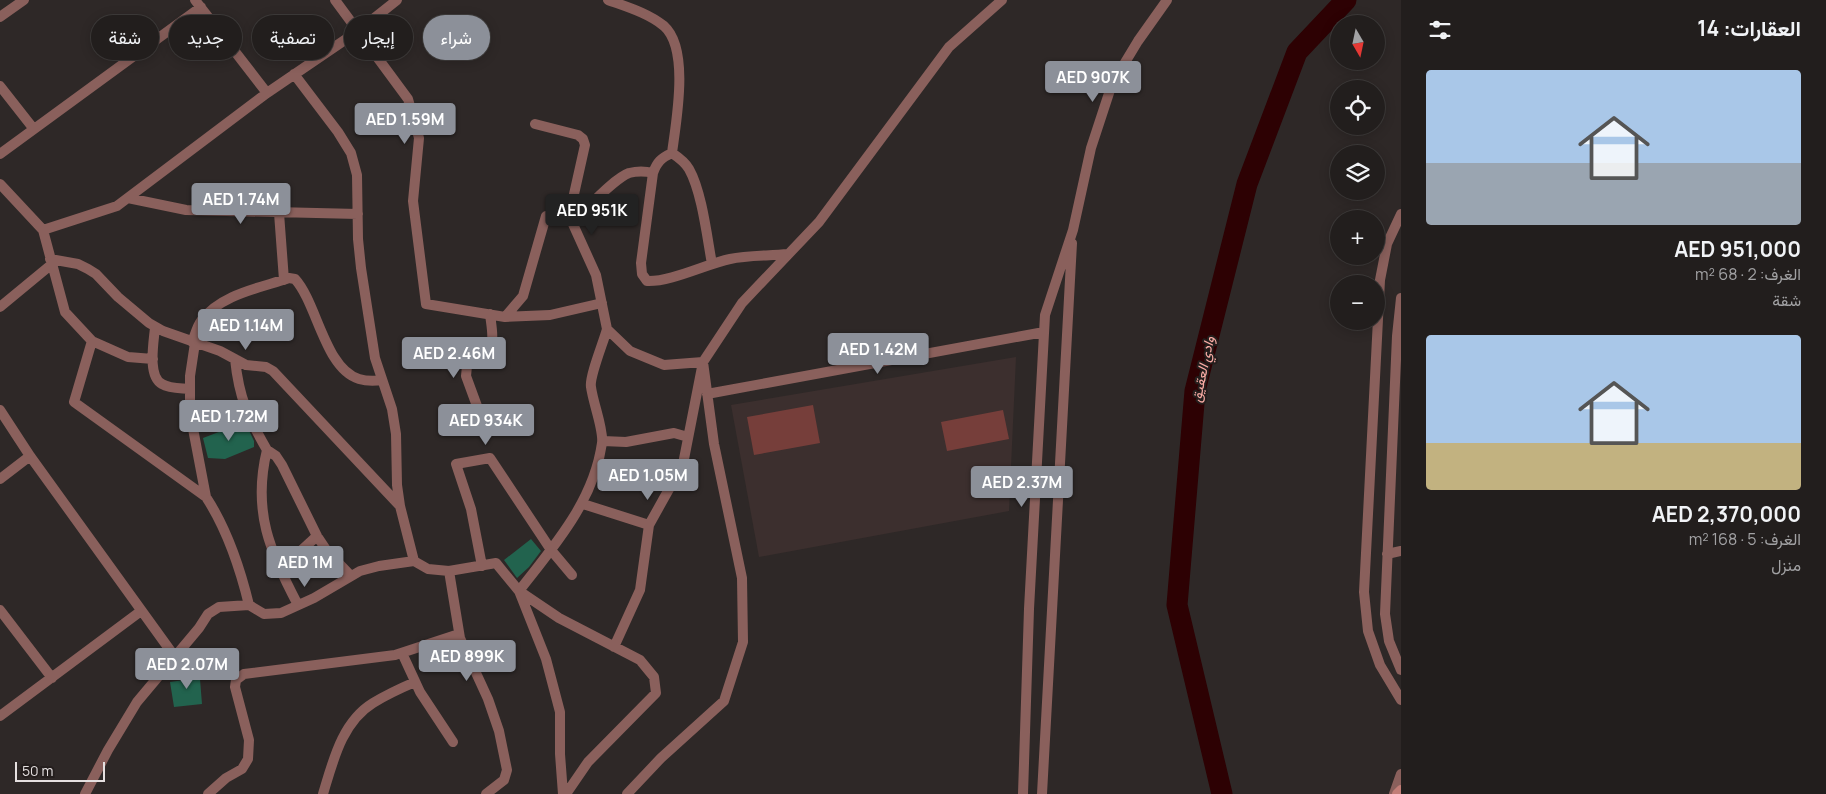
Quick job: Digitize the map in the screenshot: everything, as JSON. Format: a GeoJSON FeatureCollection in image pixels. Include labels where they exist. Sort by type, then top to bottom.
{"type":"FeatureCollection","features":[{"type":"Feature","properties":{"kind":"main road"},"geometry":{"type":"LineString","coordinates":[[1395,794],[1401,790]]}},
{"type":"Feature","properties":{"kind":"street"},"geometry":{"type":"LineString","coordinates":[[0,18],[24,0]]}},
{"type":"Feature","properties":{"kind":"street"},"geometry":{"type":"LineString","coordinates":[[335,0],[346,15]]}},
{"type":"Feature","properties":{"kind":"street"},"geometry":{"type":"LineString","coordinates":[[378,15],[397,0]]}},
{"type":"Feature","properties":{"kind":"street"},"geometry":{"type":"LineString","coordinates":[[608,0],[638,11],[664,27],[673,38],[676,49],[680,90],[672,153]]}},
{"type":"Feature","properties":{"kind":"street"},"geometry":{"type":"LineString","coordinates":[[614,647],[640,590],[649,525],[683,464],[703,362],[742,302],[819,222],[949,47],[1002,0]]}},
{"type":"Feature","properties":{"kind":"street"},"geometry":{"type":"LineString","coordinates":[[1023,794],[1029,610],[1045,315],[1073,230],[1091,148],[1112,84],[1138,41],[1167,0]]}},
{"type":"Feature","properties":{"kind":"street"},"geometry":{"type":"LineString","coordinates":[[0,154],[198,3],[267,93]]}},
{"type":"Feature","properties":{"kind":"street"},"geometry":{"type":"LineString","coordinates":[[43,230],[117,206],[267,93],[344,40]]}},
{"type":"Feature","properties":{"kind":"street"},"geometry":{"type":"LineString","coordinates":[[379,60],[408,99],[419,138],[413,201],[426,304],[505,316],[550,315],[602,303]]}},
{"type":"Feature","properties":{"kind":"street"},"geometry":{"type":"LineString","coordinates":[[294,74],[338,132],[350,153],[357,175],[358,239],[361,268],[376,358],[392,409],[396,434],[397,485],[400,506],[414,561]]}},
{"type":"Feature","properties":{"kind":"street"},"geometry":{"type":"LineString","coordinates":[[0,86],[33,128]]}},
{"type":"Feature","properties":{"kind":"street"},"geometry":{"type":"LineString","coordinates":[[519,591],[551,550],[582,504],[595,474],[603,441],[590,385],[607,329],[596,275],[570,222],[584,145],[583,139],[578,135],[535,124]]}},
{"type":"Feature","properties":{"kind":"street"},"geometry":{"type":"LineString","coordinates":[[672,153],[662,157],[656,163],[653,172],[641,263],[642,274],[647,281],[654,281],[732,258],[788,254]]}},
{"type":"Feature","properties":{"kind":"street"},"geometry":{"type":"LineString","coordinates":[[672,153],[680,158],[688,168],[696,186],[712,264]]}},
{"type":"Feature","properties":{"kind":"street"},"geometry":{"type":"LineString","coordinates":[[570,222],[628,173],[653,172]]}},
{"type":"Feature","properties":{"kind":"street"},"geometry":{"type":"LineString","coordinates":[[0,184],[43,230],[65,312],[92,341],[128,357],[153,359]]}},
{"type":"Feature","properties":{"kind":"street"},"geometry":{"type":"LineString","coordinates":[[128,198],[186,210],[358,214]]}},
{"type":"Feature","properties":{"kind":"street"},"geometry":{"type":"LineString","coordinates":[[279,213],[284,280]]}},
{"type":"Feature","properties":{"kind":"street"},"geometry":{"type":"LineString","coordinates":[[1401,214],[1387,244],[1380,280],[1364,592],[1368,631],[1380,665],[1401,700]]}},
{"type":"Feature","properties":{"kind":"street"},"geometry":{"type":"LineString","coordinates":[[505,316],[523,296],[546,216],[570,222]]}},
{"type":"Feature","properties":{"kind":"street"},"geometry":{"type":"LineString","coordinates":[[1042,794],[1073,230]]}},
{"type":"Feature","properties":{"kind":"street"},"geometry":{"type":"LineString","coordinates":[[0,307],[51,262],[78,264],[96,274],[118,298],[155,327],[220,351],[246,365],[266,367],[273,371],[400,506]]}},
{"type":"Feature","properties":{"kind":"street"},"geometry":{"type":"LineString","coordinates":[[206,497],[190,413],[190,389],[193,342],[201,320],[218,306],[236,295],[284,280],[295,279],[301,286],[323,335],[341,366],[358,379],[382,380]]}},
{"type":"Feature","properties":{"kind":"street"},"geometry":{"type":"LineString","coordinates":[[1401,298],[1397,336],[1385,614],[1389,642],[1401,670]]}},
{"type":"Feature","properties":{"kind":"street"},"geometry":{"type":"LineString","coordinates":[[490,314],[492,332],[490,348],[467,366],[466,376],[477,406],[504,429]]}},
{"type":"Feature","properties":{"kind":"street"},"geometry":{"type":"LineString","coordinates":[[155,327],[153,359],[156,380],[168,387],[190,389]]}},
{"type":"Feature","properties":{"kind":"street"},"geometry":{"type":"LineString","coordinates":[[607,329],[630,351],[664,365],[703,362]]}},
{"type":"Feature","properties":{"kind":"street"},"geometry":{"type":"LineString","coordinates":[[707,394],[1044,332]]}},
{"type":"Feature","properties":{"kind":"street"},"geometry":{"type":"LineString","coordinates":[[92,341],[74,402],[206,497],[215,510],[241,573],[249,605]]}},
{"type":"Feature","properties":{"kind":"street"},"geometry":{"type":"LineString","coordinates":[[235,359],[242,401],[253,425],[267,450],[276,456],[282,465],[317,536],[327,551],[351,576]]}},
{"type":"Feature","properties":{"kind":"street"},"geometry":{"type":"LineString","coordinates":[[627,794],[661,758],[724,701],[743,642],[742,578],[714,444],[703,362]]}},
{"type":"Feature","properties":{"kind":"street"},"geometry":{"type":"LineString","coordinates":[[0,410],[30,456],[174,657]]}},
{"type":"Feature","properties":{"kind":"street"},"geometry":{"type":"LineString","coordinates":[[603,441],[626,442],[674,433],[688,437]]}},
{"type":"Feature","properties":{"kind":"street"},"geometry":{"type":"LineString","coordinates":[[267,450],[263,465],[263,523],[269,546],[298,605]]}},
{"type":"Feature","properties":{"kind":"street"},"geometry":{"type":"LineString","coordinates":[[0,479],[30,456]]}},
{"type":"Feature","properties":{"kind":"street"},"geometry":{"type":"LineString","coordinates":[[482,566],[471,509],[456,464],[490,458],[551,550],[572,575]]}},
{"type":"Feature","properties":{"kind":"street"},"geometry":{"type":"LineString","coordinates":[[582,504],[649,525]]}},
{"type":"Feature","properties":{"kind":"street"},"geometry":{"type":"LineString","coordinates":[[280,570],[317,536]]}},
{"type":"Feature","properties":{"kind":"street"},"geometry":{"type":"LineString","coordinates":[[1388,554],[1401,551]]}},
{"type":"Feature","properties":{"kind":"street"},"geometry":{"type":"LineString","coordinates":[[85,794],[108,750],[137,702],[199,628],[208,614],[219,607],[249,605],[264,614],[281,612],[314,598],[360,571],[414,561],[428,569],[448,571],[496,563],[519,591],[559,618],[640,660],[654,677],[656,693],[588,762],[564,794]]}},
{"type":"Feature","properties":{"kind":"street"},"geometry":{"type":"LineString","coordinates":[[448,571],[459,634],[488,699],[499,731],[507,770],[504,780],[500,785],[486,794]]}},
{"type":"Feature","properties":{"kind":"street"},"geometry":{"type":"LineString","coordinates":[[519,591],[546,659],[560,712],[560,754],[564,794]]}},
{"type":"Feature","properties":{"kind":"street"},"geometry":{"type":"LineString","coordinates":[[0,610],[52,678]]}},
{"type":"Feature","properties":{"kind":"street"},"geometry":{"type":"LineString","coordinates":[[0,716],[141,611]]}},
{"type":"Feature","properties":{"kind":"street"},"geometry":{"type":"LineString","coordinates":[[208,794],[226,778],[242,769],[248,759],[250,740],[235,687],[236,680],[240,676],[266,670],[402,654],[459,634]]}},
{"type":"Feature","properties":{"kind":"street"},"geometry":{"type":"LineString","coordinates":[[402,654],[425,700],[453,742]]}},
{"type":"Feature","properties":{"kind":"street"},"geometry":{"type":"LineString","coordinates":[[324,794],[336,751],[348,729],[359,715],[372,704],[415,682]]}},
{"type":"Feature","properties":{"kind":"street"},"geometry":{"type":"LineString","coordinates":[[1395,794],[1401,774]]}},
{"type":"Feature","properties":{"kind":"shaded area"},"geometry":{"type":"Polygon","coordinates":[[[1016,357],[1009,511],[759,557],[731,405],[1016,357]]]}},
{"type":"Feature","properties":{"kind":"shaded area"},"geometry":{"type":"Polygon","coordinates":[[[813,405],[820,443],[754,455],[747,417],[813,405]]]}},
{"type":"Feature","properties":{"kind":"shaded area"},"geometry":{"type":"Polygon","coordinates":[[[1003,410],[1009,439],[947,451],[941,422],[1003,410]]]}},
{"type":"Feature","properties":{"kind":"building"},"geometry":{"type":"Polygon","coordinates":[[[245,422],[254,441],[254,447],[225,459],[208,458],[203,438],[245,422]]]}},
{"type":"Feature","properties":{"kind":"building"},"geometry":{"type":"Polygon","coordinates":[[[531,539],[541,551],[529,567],[517,578],[504,560],[531,539]]]}},
{"type":"Feature","properties":{"kind":"building"},"geometry":{"type":"Polygon","coordinates":[[[194,671],[200,679],[202,704],[174,707],[170,682],[184,680],[183,672],[194,671]]]}},
{"type":"Feature","properties":{"kind":"waterway","name":"وادي العقيق"},"geometry":{"type":"LineString","coordinates":[[1222,794],[1177,605],[1195,391],[1247,184],[1297,52],[1346,0]]}}]}
